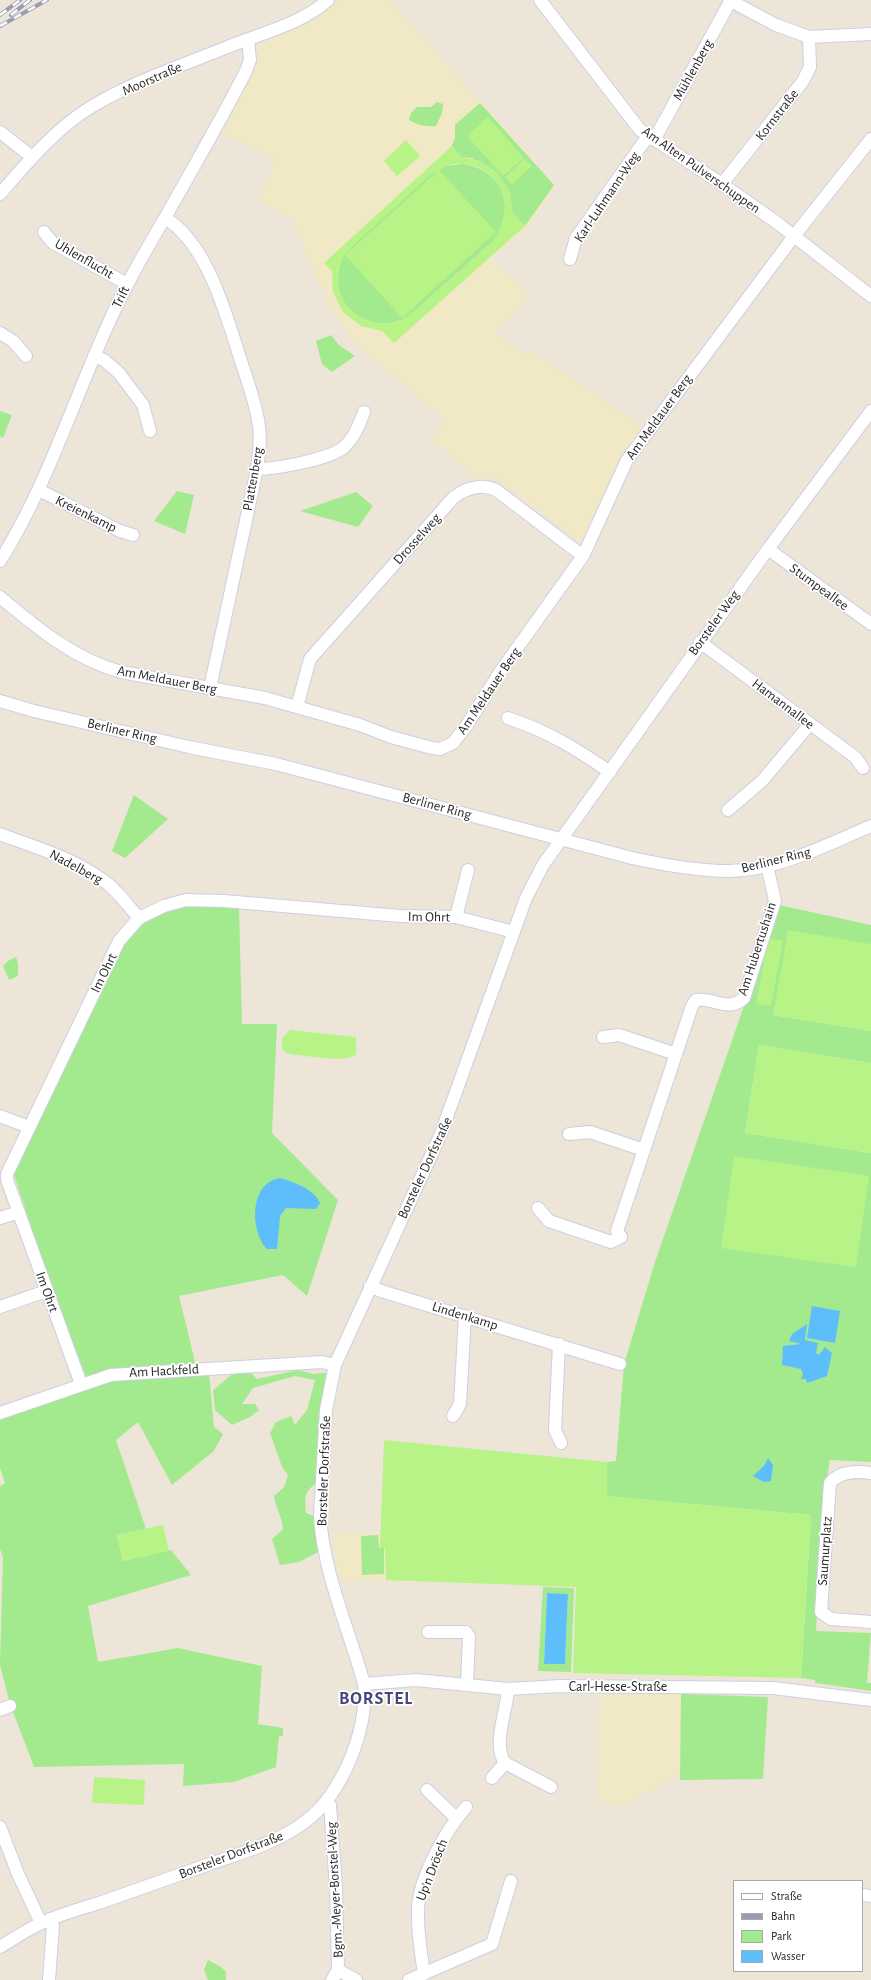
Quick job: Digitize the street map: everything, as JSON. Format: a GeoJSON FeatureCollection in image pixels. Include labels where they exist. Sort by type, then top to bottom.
{"type":"FeatureCollection","features":[{"type":"Feature","properties":{"kind":"street","name":"Moorstraße"},"geometry":{"type":"LineString","coordinates":[[0,194],[32,157],[67,124],[91,107],[162,74],[281,27],[311,12],[328,0]]}},
{"type":"Feature","properties":{"kind":"street","name":"Am Alten Pulverschuppen"},"geometry":{"type":"LineString","coordinates":[[540,0],[640,130],[722,184],[794,236],[871,296]]}},
{"type":"Feature","properties":{"kind":"street","name":"Mühlenberg"},"geometry":{"type":"LineString","coordinates":[[651,138],[730,0]]}},
{"type":"Feature","properties":{"kind":"street"},"geometry":{"type":"LineString","coordinates":[[730,0],[776,25],[809,37],[871,34]]}},
{"type":"Feature","properties":{"kind":"street","name":"Kornstraße"},"geometry":{"type":"LineString","coordinates":[[722,184],[803,81],[810,67],[809,37]]}},
{"type":"Feature","properties":{"kind":"street","name":"Trift"},"geometry":{"type":"LineString","coordinates":[[0,561],[14,539],[39,490],[94,356],[127,284],[246,71],[250,60],[248,39]]}},
{"type":"Feature","properties":{"kind":"street"},"geometry":{"type":"LineString","coordinates":[[0,132],[32,157]]}},
{"type":"Feature","properties":{"kind":"street","name":"Karl-Luhmann-Weg"},"geometry":{"type":"LineString","coordinates":[[570,260],[576,238],[651,138]]}},
{"type":"Feature","properties":{"kind":"street","name":"Am Meldauer Berg"},"geometry":{"type":"LineString","coordinates":[[0,597],[45,634],[75,654],[102,667],[121,672],[265,698],[432,748],[448,747],[458,738],[500,672],[583,556],[627,460],[794,236],[871,139]]}},
{"type":"Feature","properties":{"kind":"street","name":"Plattenberg"},"geometry":{"type":"LineString","coordinates":[[165,218],[180,230],[188,240],[206,266],[217,288],[229,322],[258,419],[260,437],[257,469],[210,688]]}},
{"type":"Feature","properties":{"kind":"street","name":"Uhlenflucht"},"geometry":{"type":"LineString","coordinates":[[44,232],[53,242],[127,284]]}},
{"type":"Feature","properties":{"kind":"street"},"geometry":{"type":"LineString","coordinates":[[0,334],[13,341],[26,356]]}},
{"type":"Feature","properties":{"kind":"street"},"geometry":{"type":"LineString","coordinates":[[94,356],[104,360],[119,373],[143,405],[150,431]]}},
{"type":"Feature","properties":{"kind":"street","name":"Borsteler Weg"},"geometry":{"type":"LineString","coordinates":[[562,839],[700,642],[871,411]]}},
{"type":"Feature","properties":{"kind":"street"},"geometry":{"type":"LineString","coordinates":[[257,469],[273,469],[334,454],[349,441],[360,424],[364,412]]}},
{"type":"Feature","properties":{"kind":"street","name":"Drosselweg"},"geometry":{"type":"LineString","coordinates":[[297,707],[310,659],[454,497],[464,490],[483,486],[496,490],[583,556]]}},
{"type":"Feature","properties":{"kind":"street","name":"Kreienkamp"},"geometry":{"type":"LineString","coordinates":[[39,490],[120,531],[133,535]]}},
{"type":"Feature","properties":{"kind":"street","name":"Stumpeallee"},"geometry":{"type":"LineString","coordinates":[[768,549],[871,624]]}},
{"type":"Feature","properties":{"kind":"street","name":"Hamannallee"},"geometry":{"type":"LineString","coordinates":[[700,642],[855,757],[863,768]]}},
{"type":"Feature","properties":{"kind":"street","name":"Berliner Ring"},"geometry":{"type":"LineString","coordinates":[[0,701],[34,711],[189,747],[276,764],[632,858],[680,868],[730,871],[767,865],[805,855],[871,826]]}},
{"type":"Feature","properties":{"kind":"street"},"geometry":{"type":"LineString","coordinates":[[508,718],[536,728],[559,739],[610,772]]}},
{"type":"Feature","properties":{"kind":"street"},"geometry":{"type":"LineString","coordinates":[[728,810],[762,781],[810,724]]}},
{"type":"Feature","properties":{"kind":"street","name":"Nadelberg"},"geometry":{"type":"LineString","coordinates":[[0,834],[59,856],[96,875],[109,885],[139,918]]}},
{"type":"Feature","properties":{"kind":"street","name":"Borsteler Dorfstraße"},"geometry":{"type":"LineString","coordinates":[[0,1947],[45,1921],[270,1842],[307,1821],[326,1801],[346,1768],[360,1733],[364,1713],[364,1684],[327,1561],[321,1530],[320,1515],[326,1410],[335,1365],[448,1117],[514,932],[534,882],[562,839]]}},
{"type":"Feature","properties":{"kind":"street","name":"Am Hubertushain"},"geometry":{"type":"LineString","coordinates":[[538,1208],[549,1221],[611,1242],[622,1237],[617,1231],[692,1006],[696,1000],[703,999],[729,1005],[738,1004],[744,998],[775,901],[767,865]]}},
{"type":"Feature","properties":{"kind":"street"},"geometry":{"type":"LineString","coordinates":[[456,917],[468,870]]}},
{"type":"Feature","properties":{"kind":"street","name":"Im Ohrt"},"geometry":{"type":"LineString","coordinates":[[81,1384],[46,1291],[4,1169],[29,1127],[120,942],[139,918],[164,906],[186,900],[224,901],[400,916],[456,917],[514,932]]}},
{"type":"Feature","properties":{"kind":"street"},"geometry":{"type":"LineString","coordinates":[[603,1037],[619,1035],[676,1054]]}},
{"type":"Feature","properties":{"kind":"street"},"geometry":{"type":"LineString","coordinates":[[0,1116],[29,1127]]}},
{"type":"Feature","properties":{"kind":"street"},"geometry":{"type":"LineString","coordinates":[[569,1134],[590,1132],[644,1150]]}},
{"type":"Feature","properties":{"kind":"street"},"geometry":{"type":"LineString","coordinates":[[0,1218],[19,1212]]}},
{"type":"Feature","properties":{"kind":"street","name":"Lindenkamp"},"geometry":{"type":"LineString","coordinates":[[370,1286],[381,1291],[559,1344],[620,1364]]}},
{"type":"Feature","properties":{"kind":"street"},"geometry":{"type":"LineString","coordinates":[[0,1307],[46,1291]]}},
{"type":"Feature","properties":{"kind":"street"},"geometry":{"type":"LineString","coordinates":[[454,1416],[460,1404],[465,1316]]}},
{"type":"Feature","properties":{"kind":"street"},"geometry":{"type":"LineString","coordinates":[[559,1344],[555,1430],[561,1443]]}},
{"type":"Feature","properties":{"kind":"street","name":"Am Hackfeld"},"geometry":{"type":"LineString","coordinates":[[0,1413],[111,1374],[322,1362],[335,1365]]}},
{"type":"Feature","properties":{"kind":"street","name":"Saumurplatz"},"geometry":{"type":"LineString","coordinates":[[871,1473],[856,1472],[843,1474],[835,1477],[830,1483],[821,1612],[831,1619],[871,1622]]}},
{"type":"Feature","properties":{"kind":"street"},"geometry":{"type":"LineString","coordinates":[[428,1632],[466,1632],[470,1636],[467,1685]]}},
{"type":"Feature","properties":{"kind":"street","name":"Carl-Hesse-Straße"},"geometry":{"type":"LineString","coordinates":[[364,1684],[416,1680],[508,1689],[560,1686],[773,1688],[871,1700]]}},
{"type":"Feature","properties":{"kind":"street"},"geometry":{"type":"LineString","coordinates":[[508,1689],[499,1746],[502,1758],[505,1764],[551,1787]]}},
{"type":"Feature","properties":{"kind":"street"},"geometry":{"type":"LineString","coordinates":[[492,1778],[505,1764]]}},
{"type":"Feature","properties":{"kind":"street"},"geometry":{"type":"LineString","coordinates":[[427,1790],[456,1818]]}},
{"type":"Feature","properties":{"kind":"street","name":"Bgm.-Meyer-Borstel-Weg"},"geometry":{"type":"LineString","coordinates":[[326,1801],[330,1805],[336,1887],[335,1975]]}},
{"type":"Feature","properties":{"kind":"street","name":"Up'n Drösch"},"geometry":{"type":"LineString","coordinates":[[424,1974],[418,1935],[418,1908],[420,1892],[447,1830],[466,1807]]}},
{"type":"Feature","properties":{"kind":"street"},"geometry":{"type":"LineString","coordinates":[[0,1827],[18,1874],[45,1921],[53,1926],[49,1980]]}},
{"type":"Feature","properties":{"kind":"street"},"geometry":{"type":"LineString","coordinates":[[409,1980],[492,1944],[512,1881]]}},
{"type":"Feature","properties":{"kind":"street"},"geometry":{"type":"LineString","coordinates":[[335,1975],[356,1980]]}},
{"type":"Feature","properties":{"kind":"shaded area"},"geometry":{"type":"Polygon","coordinates":[[[340,0],[390,0],[556,186],[528,227],[490,259],[530,294],[495,333],[526,356],[532,351],[642,426],[623,458],[582,540],[578,540],[495,478],[481,479],[471,476],[460,463],[431,440],[446,420],[359,347],[331,311],[291,219],[259,201],[276,158],[218,133],[255,62],[260,43],[264,39],[278,36],[304,24],[340,0]]]}},
{"type":"Feature","properties":{"kind":"shaded area"},"geometry":{"type":"Polygon","coordinates":[[[331,1533],[380,1533],[380,1547],[385,1547],[386,1580],[340,1581],[331,1533]]]}},
{"type":"Feature","properties":{"kind":"shaded area"},"geometry":{"type":"Polygon","coordinates":[[[681,1694],[680,1774],[621,1807],[598,1799],[600,1695],[681,1694]]]}},
{"type":"Feature","properties":{"kind":"green space"},"geometry":{"type":"Polygon","coordinates":[[[437,102],[443,104],[442,113],[436,126],[422,125],[409,120],[411,113],[417,107],[431,107],[437,102]]]}},
{"type":"Feature","properties":{"kind":"green space"},"geometry":{"type":"Polygon","coordinates":[[[480,103],[554,185],[525,226],[512,212],[510,192],[472,158],[461,157],[452,146],[455,137],[455,125],[480,103]],[[525,159],[506,177],[512,184],[531,166],[525,159]]]}},
{"type":"Feature","properties":{"kind":"green space"},"geometry":{"type":"Polygon","coordinates":[[[488,117],[524,158],[503,176],[467,136],[488,117]]]}},
{"type":"Feature","properties":{"kind":"green space"},"geometry":{"type":"Polygon","coordinates":[[[406,140],[420,156],[397,176],[384,161],[406,140]]]}},
{"type":"Feature","properties":{"kind":"green space"},"geometry":{"type":"Polygon","coordinates":[[[452,146],[461,157],[481,161],[498,173],[510,192],[512,212],[525,226],[394,343],[382,331],[361,326],[343,312],[333,292],[332,271],[324,263],[452,146]],[[454,164],[439,169],[431,174],[346,253],[341,262],[338,277],[339,291],[345,303],[354,313],[365,320],[379,323],[393,322],[408,317],[492,242],[500,228],[504,215],[504,201],[501,189],[494,178],[484,170],[470,165],[454,164]]]}},
{"type":"Feature","properties":{"kind":"green space"},"geometry":{"type":"Polygon","coordinates":[[[525,159],[531,166],[512,184],[505,177],[525,159]]]}},
{"type":"Feature","properties":{"kind":"green space"},"geometry":{"type":"Polygon","coordinates":[[[462,164],[476,167],[488,174],[497,182],[502,193],[505,205],[504,217],[500,230],[492,242],[408,317],[394,322],[379,323],[366,320],[354,313],[345,303],[339,291],[338,277],[342,259],[354,244],[431,174],[446,166],[462,164]]]}},
{"type":"Feature","properties":{"kind":"green space"},"geometry":{"type":"Polygon","coordinates":[[[439,170],[496,232],[402,318],[345,255],[439,170]]]}},
{"type":"Feature","properties":{"kind":"green space"},"geometry":{"type":"Polygon","coordinates":[[[331,335],[339,345],[355,356],[332,372],[322,364],[316,341],[331,335]]]}},
{"type":"Feature","properties":{"kind":"green space"},"geometry":{"type":"Polygon","coordinates":[[[0,411],[12,415],[3,438],[0,436],[0,411]]]}},
{"type":"Feature","properties":{"kind":"green space"},"geometry":{"type":"Polygon","coordinates":[[[177,491],[194,495],[185,534],[154,521],[177,491]]]}},
{"type":"Feature","properties":{"kind":"green space"},"geometry":{"type":"Polygon","coordinates":[[[356,492],[373,506],[358,527],[300,511],[356,492]]]}},
{"type":"Feature","properties":{"kind":"green space"},"geometry":{"type":"Polygon","coordinates":[[[134,795],[168,819],[125,858],[112,851],[134,795]]]}},
{"type":"Feature","properties":{"kind":"green space"},"geometry":{"type":"Polygon","coordinates":[[[190,903],[239,908],[242,1024],[277,1024],[272,1133],[338,1200],[307,1296],[283,1275],[179,1296],[196,1366],[106,1372],[86,1377],[44,1265],[13,1172],[124,943],[154,914],[190,903]]]}},
{"type":"Feature","properties":{"kind":"green space"},"geometry":{"type":"Polygon","coordinates":[[[779,905],[871,925],[871,944],[773,1015],[871,1031],[871,1063],[759,1045],[745,1133],[871,1153],[871,1462],[830,1460],[824,1496],[816,1631],[871,1633],[867,1683],[871,1683],[871,1691],[815,1683],[815,1680],[801,1678],[811,1515],[606,1496],[607,1462],[616,1461],[624,1364],[655,1262],[779,905]]]}},
{"type":"Feature","properties":{"kind":"green space"},"geometry":{"type":"Polygon","coordinates":[[[788,930],[871,944],[871,1031],[773,1015],[788,930]]]}},
{"type":"Feature","properties":{"kind":"green space"},"geometry":{"type":"Polygon","coordinates":[[[768,938],[783,941],[771,1006],[756,1004],[768,938]]]}},
{"type":"Feature","properties":{"kind":"green space"},"geometry":{"type":"Polygon","coordinates":[[[16,957],[18,963],[18,976],[9,980],[3,966],[8,961],[16,957]]]}},
{"type":"Feature","properties":{"kind":"green space"},"geometry":{"type":"Polygon","coordinates":[[[290,1030],[356,1037],[356,1054],[351,1057],[335,1059],[289,1054],[282,1050],[282,1038],[290,1030]]]}},
{"type":"Feature","properties":{"kind":"green space"},"geometry":{"type":"Polygon","coordinates":[[[759,1045],[871,1063],[871,1153],[745,1133],[759,1045]]]}},
{"type":"Feature","properties":{"kind":"green space"},"geometry":{"type":"Polygon","coordinates":[[[734,1156],[869,1176],[856,1267],[721,1248],[734,1156]]]}},
{"type":"Feature","properties":{"kind":"green space"},"geometry":{"type":"Polygon","coordinates":[[[298,1370],[313,1374],[326,1373],[318,1433],[316,1484],[309,1490],[305,1500],[306,1513],[316,1517],[322,1550],[299,1562],[280,1565],[272,1539],[283,1529],[274,1496],[284,1487],[288,1475],[282,1467],[270,1433],[276,1422],[291,1416],[295,1425],[307,1410],[315,1380],[295,1376],[253,1388],[242,1404],[255,1404],[259,1410],[250,1417],[232,1425],[215,1410],[213,1390],[231,1375],[250,1372],[257,1379],[298,1370]]]}},
{"type":"Feature","properties":{"kind":"green space"},"geometry":{"type":"Polygon","coordinates":[[[209,1373],[214,1427],[223,1434],[214,1451],[172,1485],[138,1422],[116,1440],[146,1529],[117,1535],[123,1561],[171,1550],[191,1575],[88,1606],[98,1662],[178,1648],[262,1666],[258,1724],[283,1728],[283,1736],[279,1736],[276,1767],[234,1782],[183,1786],[184,1764],[34,1767],[10,1704],[0,1665],[3,1557],[0,1549],[0,1486],[5,1483],[0,1468],[0,1419],[109,1380],[209,1373]]]}},
{"type":"Feature","properties":{"kind":"green space"},"geometry":{"type":"Polygon","coordinates":[[[384,1440],[607,1462],[607,1496],[811,1515],[801,1678],[573,1673],[576,1587],[386,1580],[385,1548],[380,1548],[384,1440]]]}},
{"type":"Feature","properties":{"kind":"green space"},"geometry":{"type":"Polygon","coordinates":[[[163,1525],[169,1551],[123,1561],[117,1535],[163,1525]]]}},
{"type":"Feature","properties":{"kind":"green space"},"geometry":{"type":"Polygon","coordinates":[[[378,1535],[379,1548],[384,1548],[384,1574],[362,1575],[361,1536],[378,1535]]]}},
{"type":"Feature","properties":{"kind":"green space"},"geometry":{"type":"Polygon","coordinates":[[[543,1587],[574,1588],[571,1672],[538,1671],[543,1587]],[[547,1593],[544,1663],[565,1664],[568,1594],[547,1593]]]}},
{"type":"Feature","properties":{"kind":"green space"},"geometry":{"type":"Polygon","coordinates":[[[681,1694],[768,1697],[763,1779],[680,1780],[681,1694]]]}},
{"type":"Feature","properties":{"kind":"green space"},"geometry":{"type":"Polygon","coordinates":[[[94,1777],[145,1780],[144,1805],[92,1803],[94,1777]]]}},
{"type":"Feature","properties":{"kind":"green space"},"geometry":{"type":"Polygon","coordinates":[[[208,1960],[221,1967],[226,1972],[226,1980],[208,1980],[204,1970],[208,1960]]]}},
{"type":"Feature","properties":{"kind":"water"},"geometry":{"type":"Polygon","coordinates":[[[280,1178],[308,1190],[320,1203],[316,1209],[286,1208],[280,1216],[277,1249],[267,1249],[261,1241],[255,1220],[258,1198],[262,1189],[270,1182],[280,1178]]]}},
{"type":"Feature","properties":{"kind":"water"},"geometry":{"type":"Polygon","coordinates":[[[812,1306],[840,1311],[835,1343],[807,1338],[812,1306]]]}},
{"type":"Feature","properties":{"kind":"water"},"geometry":{"type":"Polygon","coordinates":[[[807,1324],[805,1340],[818,1343],[816,1353],[819,1355],[825,1347],[832,1353],[827,1376],[807,1383],[806,1379],[801,1379],[803,1374],[801,1369],[782,1365],[783,1346],[801,1344],[789,1341],[792,1334],[807,1324]]]}},
{"type":"Feature","properties":{"kind":"water"},"geometry":{"type":"Polygon","coordinates":[[[768,1458],[773,1465],[771,1481],[764,1482],[753,1476],[764,1466],[768,1458]]]}},
{"type":"Feature","properties":{"kind":"water"},"geometry":{"type":"Polygon","coordinates":[[[547,1593],[568,1594],[565,1664],[544,1664],[547,1593]]]}},
{"type":"Feature","properties":{"kind":"railway"},"geometry":{"type":"LineString","coordinates":[[0,15],[20,0]]}},
{"type":"Feature","properties":{"kind":"railway"},"geometry":{"type":"LineString","coordinates":[[11,15],[30,0]]}},
{"type":"Feature","properties":{"kind":"railway"},"geometry":{"type":"LineString","coordinates":[[0,26],[47,0]]}},
{"type":"Feature","properties":{"kind":"district","name":"BORSTEL"},"geometry":{"type":"Point","coordinates":[376,1699]}}]}
